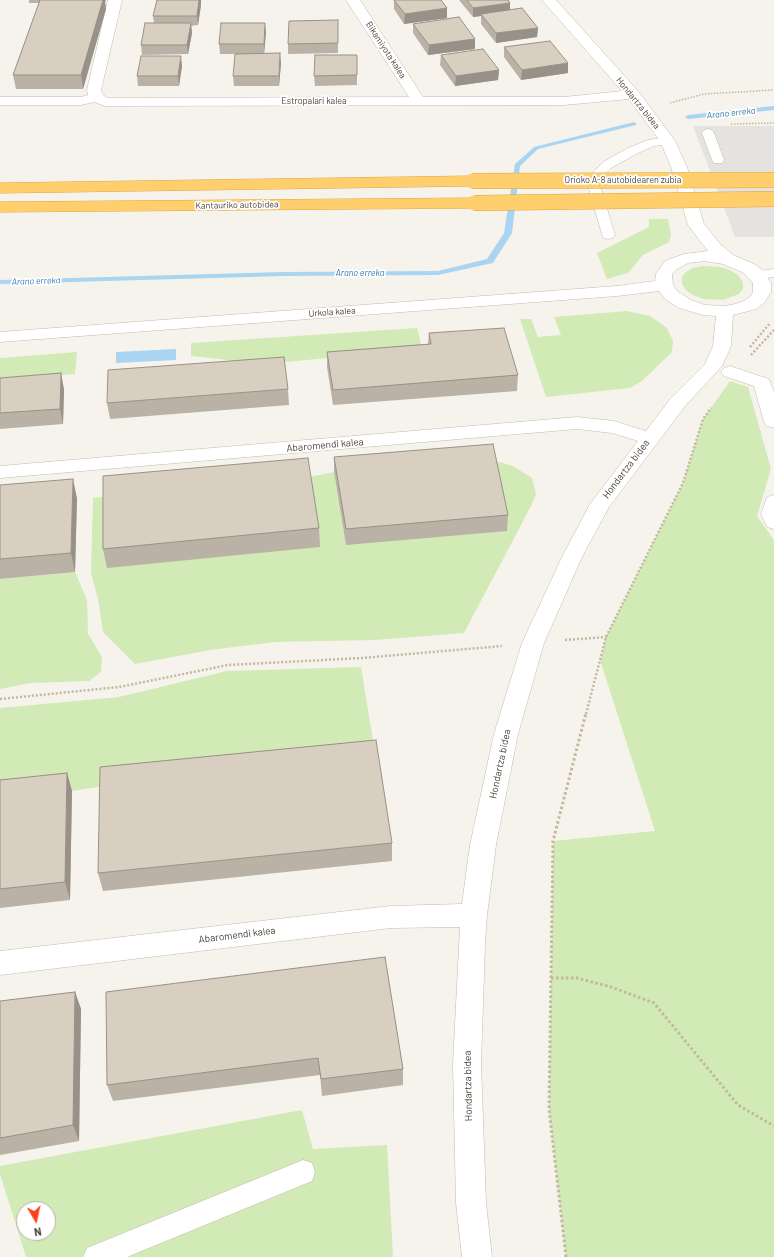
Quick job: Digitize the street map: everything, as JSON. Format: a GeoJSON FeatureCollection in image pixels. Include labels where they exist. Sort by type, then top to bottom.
{"type":"FeatureCollection","features":[{"type":"Feature","properties":{"kind":"highway","name":"Orioko A-8 autobidearen zubia"},"geometry":{"type":"LineString","coordinates":[[472,181],[774,180]]}},
{"type":"Feature","properties":{"kind":"highway","name":"Kantauriko autobidea"},"geometry":{"type":"LineString","coordinates":[[0,188],[472,181]]}},
{"type":"Feature","properties":{"kind":"highway","name":"Orioko A-8 autobidearen zubia"},"geometry":{"type":"LineString","coordinates":[[474,203],[774,199]]}},
{"type":"Feature","properties":{"kind":"highway","name":"Kantauriko autobidea"},"geometry":{"type":"LineString","coordinates":[[0,208],[474,203]]}},
{"type":"Feature","properties":{"kind":"street"},"geometry":{"type":"LineString","coordinates":[[0,101],[81,102],[96,98],[94,90],[115,0]]}},
{"type":"Feature","properties":{"kind":"street","name":"Bikamiyota kalea"},"geometry":{"type":"LineString","coordinates":[[353,0],[410,86],[418,101]]}},
{"type":"Feature","properties":{"kind":"street","name":"Hondartza bidea"},"geometry":{"type":"LineString","coordinates":[[549,0],[633,94],[667,141],[680,167],[696,225],[715,249],[727,259]]}},
{"type":"Feature","properties":{"kind":"street","name":"Estropalari kalea"},"geometry":{"type":"LineString","coordinates":[[96,98],[105,102],[564,101],[633,94]]}},
{"type":"Feature","properties":{"kind":"street"},"geometry":{"type":"LineString","coordinates":[[684,259],[696,225]]}},
{"type":"Feature","properties":{"kind":"street"},"geometry":{"type":"LineString","coordinates":[[705,256],[727,259],[766,274],[762,283],[762,292],[758,299],[750,305],[738,309],[723,321],[703,310],[685,304],[671,295],[664,285],[664,274],[667,270],[671,265],[684,259],[705,256]]}},
{"type":"Feature","properties":{"kind":"street","name":"Urkola kalea"},"geometry":{"type":"LineString","coordinates":[[0,337],[617,291],[664,285]]}},
{"type":"Feature","properties":{"kind":"street","name":"Hondartza bidea"},"geometry":{"type":"LineString","coordinates":[[477,1257],[471,1203],[467,1064],[474,915],[483,845],[506,734],[533,643],[572,557],[600,504],[678,402],[713,366],[722,346],[723,321]]}},
{"type":"Feature","properties":{"kind":"street"},"geometry":{"type":"LineString","coordinates":[[734,373],[762,383],[774,422]]}},
{"type":"Feature","properties":{"kind":"street","name":"Abaromendi kalea"},"geometry":{"type":"LineString","coordinates":[[0,472],[577,423],[614,427],[649,438]]}},
{"type":"Feature","properties":{"kind":"street"},"geometry":{"type":"LineString","coordinates":[[774,502],[771,514],[774,522]]}},
{"type":"Feature","properties":{"kind":"street","name":"Abaromendi kalea"},"geometry":{"type":"LineString","coordinates":[[0,963],[391,917],[474,915]]}},
{"type":"Feature","properties":{"kind":"lane"},"geometry":{"type":"LineString","coordinates":[[708,133],[718,160]]}},
{"type":"Feature","properties":{"kind":"lane"},"geometry":{"type":"LineString","coordinates":[[608,236],[595,189],[596,176],[607,165],[632,151],[652,143],[667,141]]}},
{"type":"Feature","properties":{"kind":"lane"},"geometry":{"type":"LineString","coordinates":[[96,1257],[303,1172]]}},
{"type":"Feature","properties":{"kind":"path"},"geometry":{"type":"LineString","coordinates":[[645,109],[704,94],[774,90]]}},
{"type":"Feature","properties":{"kind":"path"},"geometry":{"type":"LineString","coordinates":[[566,1257],[548,1109],[553,840],[606,637],[683,484],[703,419],[734,373],[774,330]]}},
{"type":"Feature","properties":{"kind":"path"},"geometry":{"type":"LineString","coordinates":[[0,699],[119,687],[228,665],[362,658],[606,637]]}},
{"type":"Feature","properties":{"kind":"path"},"geometry":{"type":"LineString","coordinates":[[551,978],[577,978],[611,987],[654,1003],[738,1105],[774,1126]]}},
{"type":"Feature","properties":{"kind":"green space"},"geometry":{"type":"Polygon","coordinates":[[[649,219],[668,219],[671,235],[669,242],[643,255],[628,273],[607,279],[597,253],[649,227],[649,219]]]}},
{"type":"Feature","properties":{"kind":"green space"},"geometry":{"type":"Polygon","coordinates":[[[702,266],[720,267],[730,270],[738,275],[743,282],[743,289],[739,294],[723,300],[703,299],[693,295],[686,290],[682,284],[682,277],[686,272],[693,268],[702,266]]]}},
{"type":"Feature","properties":{"kind":"green space"},"geometry":{"type":"Polygon","coordinates":[[[627,311],[650,316],[667,328],[673,341],[672,352],[642,381],[630,388],[546,397],[520,319],[531,319],[538,337],[561,335],[554,317],[627,311]]]}},
{"type":"Feature","properties":{"kind":"green space"},"geometry":{"type":"Polygon","coordinates":[[[417,328],[422,349],[264,364],[191,356],[191,343],[417,328]]]}},
{"type":"Feature","properties":{"kind":"green space"},"geometry":{"type":"Polygon","coordinates":[[[77,352],[75,374],[0,380],[0,358],[77,352]]]}},
{"type":"Feature","properties":{"kind":"green space"},"geometry":{"type":"Polygon","coordinates":[[[730,381],[748,387],[771,469],[757,516],[774,540],[774,1257],[566,1257],[549,1109],[553,841],[655,831],[600,660],[606,637],[683,483],[703,419],[730,381]]]}},
{"type":"Feature","properties":{"kind":"green space"},"geometry":{"type":"Polygon","coordinates":[[[492,460],[513,466],[532,478],[536,494],[464,633],[374,640],[275,642],[210,650],[135,664],[103,632],[98,599],[91,573],[93,498],[309,477],[334,472],[346,545],[492,460]]]}},
{"type":"Feature","properties":{"kind":"green space"},"geometry":{"type":"Polygon","coordinates":[[[75,572],[87,600],[88,634],[102,657],[101,672],[89,681],[30,683],[0,689],[0,579],[75,572]]]}},
{"type":"Feature","properties":{"kind":"green space"},"geometry":{"type":"Polygon","coordinates":[[[361,667],[376,759],[104,786],[0,799],[0,708],[119,697],[227,671],[361,667]]]}},
{"type":"Feature","properties":{"kind":"green space"},"geometry":{"type":"Polygon","coordinates":[[[302,1110],[313,1149],[387,1145],[393,1257],[26,1257],[21,1241],[56,1241],[56,1201],[16,1201],[16,1225],[0,1174],[0,1166],[302,1110]]]}},
{"type":"Feature","properties":{"kind":"shaded area"},"geometry":{"type":"Polygon","coordinates":[[[693,126],[774,126],[774,237],[735,237],[693,126]]]}},
{"type":"Feature","properties":{"kind":"water"},"geometry":{"type":"Polygon","coordinates":[[[176,349],[176,360],[116,363],[116,352],[176,349]]]}},
{"type":"Feature","properties":{"kind":"building"},"geometry":{"type":"Polygon","coordinates":[[[40,0],[103,0],[81,75],[13,75],[40,0]]]}},
{"type":"Feature","properties":{"kind":"building"},"geometry":{"type":"Polygon","coordinates":[[[157,0],[199,0],[197,16],[153,16],[157,0]]]}},
{"type":"Feature","properties":{"kind":"building"},"geometry":{"type":"Polygon","coordinates":[[[394,0],[441,0],[447,8],[405,14],[394,0]]]}},
{"type":"Feature","properties":{"kind":"building"},"geometry":{"type":"Polygon","coordinates":[[[467,0],[508,0],[510,3],[473,8],[467,0]]]}},
{"type":"Feature","properties":{"kind":"building"},"geometry":{"type":"Polygon","coordinates":[[[522,8],[538,28],[496,33],[481,14],[522,8]]]}},
{"type":"Feature","properties":{"kind":"building"},"geometry":{"type":"Polygon","coordinates":[[[459,17],[475,39],[429,45],[413,24],[459,17]]]}},
{"type":"Feature","properties":{"kind":"building"},"geometry":{"type":"Polygon","coordinates":[[[338,20],[338,43],[288,44],[289,21],[338,20]]]}},
{"type":"Feature","properties":{"kind":"building"},"geometry":{"type":"Polygon","coordinates":[[[145,23],[191,23],[187,45],[141,45],[145,23]]]}},
{"type":"Feature","properties":{"kind":"building"},"geometry":{"type":"Polygon","coordinates":[[[221,23],[265,23],[264,44],[219,44],[221,23]]]}},
{"type":"Feature","properties":{"kind":"building"},"geometry":{"type":"Polygon","coordinates":[[[550,41],[568,63],[522,70],[504,47],[550,41]]]}},
{"type":"Feature","properties":{"kind":"building"},"geometry":{"type":"Polygon","coordinates":[[[483,49],[499,70],[456,76],[441,55],[483,49]]]}},
{"type":"Feature","properties":{"kind":"building"},"geometry":{"type":"Polygon","coordinates":[[[280,53],[279,76],[233,76],[235,54],[280,53]]]}},
{"type":"Feature","properties":{"kind":"building"},"geometry":{"type":"Polygon","coordinates":[[[315,55],[357,55],[357,75],[314,76],[315,55]]]}},
{"type":"Feature","properties":{"kind":"building"},"geometry":{"type":"Polygon","coordinates":[[[141,56],[181,56],[178,76],[137,76],[141,56]]]}},
{"type":"Feature","properties":{"kind":"building"},"geometry":{"type":"Polygon","coordinates":[[[504,328],[518,375],[333,390],[327,352],[431,344],[429,333],[504,328]]]}},
{"type":"Feature","properties":{"kind":"building"},"geometry":{"type":"Polygon","coordinates":[[[284,357],[288,389],[107,403],[108,370],[284,357]]]}},
{"type":"Feature","properties":{"kind":"building"},"geometry":{"type":"Polygon","coordinates":[[[61,373],[60,409],[0,413],[0,378],[61,373]]]}},
{"type":"Feature","properties":{"kind":"building"},"geometry":{"type":"Polygon","coordinates":[[[493,444],[508,515],[346,529],[334,457],[493,444]]]}},
{"type":"Feature","properties":{"kind":"building"},"geometry":{"type":"Polygon","coordinates":[[[308,458],[319,528],[103,549],[103,476],[308,458]]]}},
{"type":"Feature","properties":{"kind":"building"},"geometry":{"type":"Polygon","coordinates":[[[73,479],[71,553],[0,559],[0,485],[73,479]]]}},
{"type":"Feature","properties":{"kind":"building"},"geometry":{"type":"Polygon","coordinates":[[[376,740],[392,843],[98,873],[100,767],[376,740]]]}},
{"type":"Feature","properties":{"kind":"building"},"geometry":{"type":"Polygon","coordinates":[[[67,773],[65,882],[0,889],[0,780],[67,773]]]}},
{"type":"Feature","properties":{"kind":"building"},"geometry":{"type":"Polygon","coordinates":[[[385,957],[403,1069],[321,1079],[318,1058],[107,1085],[106,992],[385,957]]]}},
{"type":"Feature","properties":{"kind":"building"},"geometry":{"type":"Polygon","coordinates":[[[75,992],[73,1125],[0,1138],[0,1001],[75,992]]]}},
{"type":"Feature","properties":{"kind":"waterway","name":"Arano erreka"},"geometry":{"type":"LineString","coordinates":[[688,117],[774,108]]}},
{"type":"Feature","properties":{"kind":"waterway","name":"Arano erreka"},"geometry":{"type":"LineString","coordinates":[[0,282],[284,274],[438,273],[490,261],[508,233],[517,165],[536,148],[634,124]]}}]}
